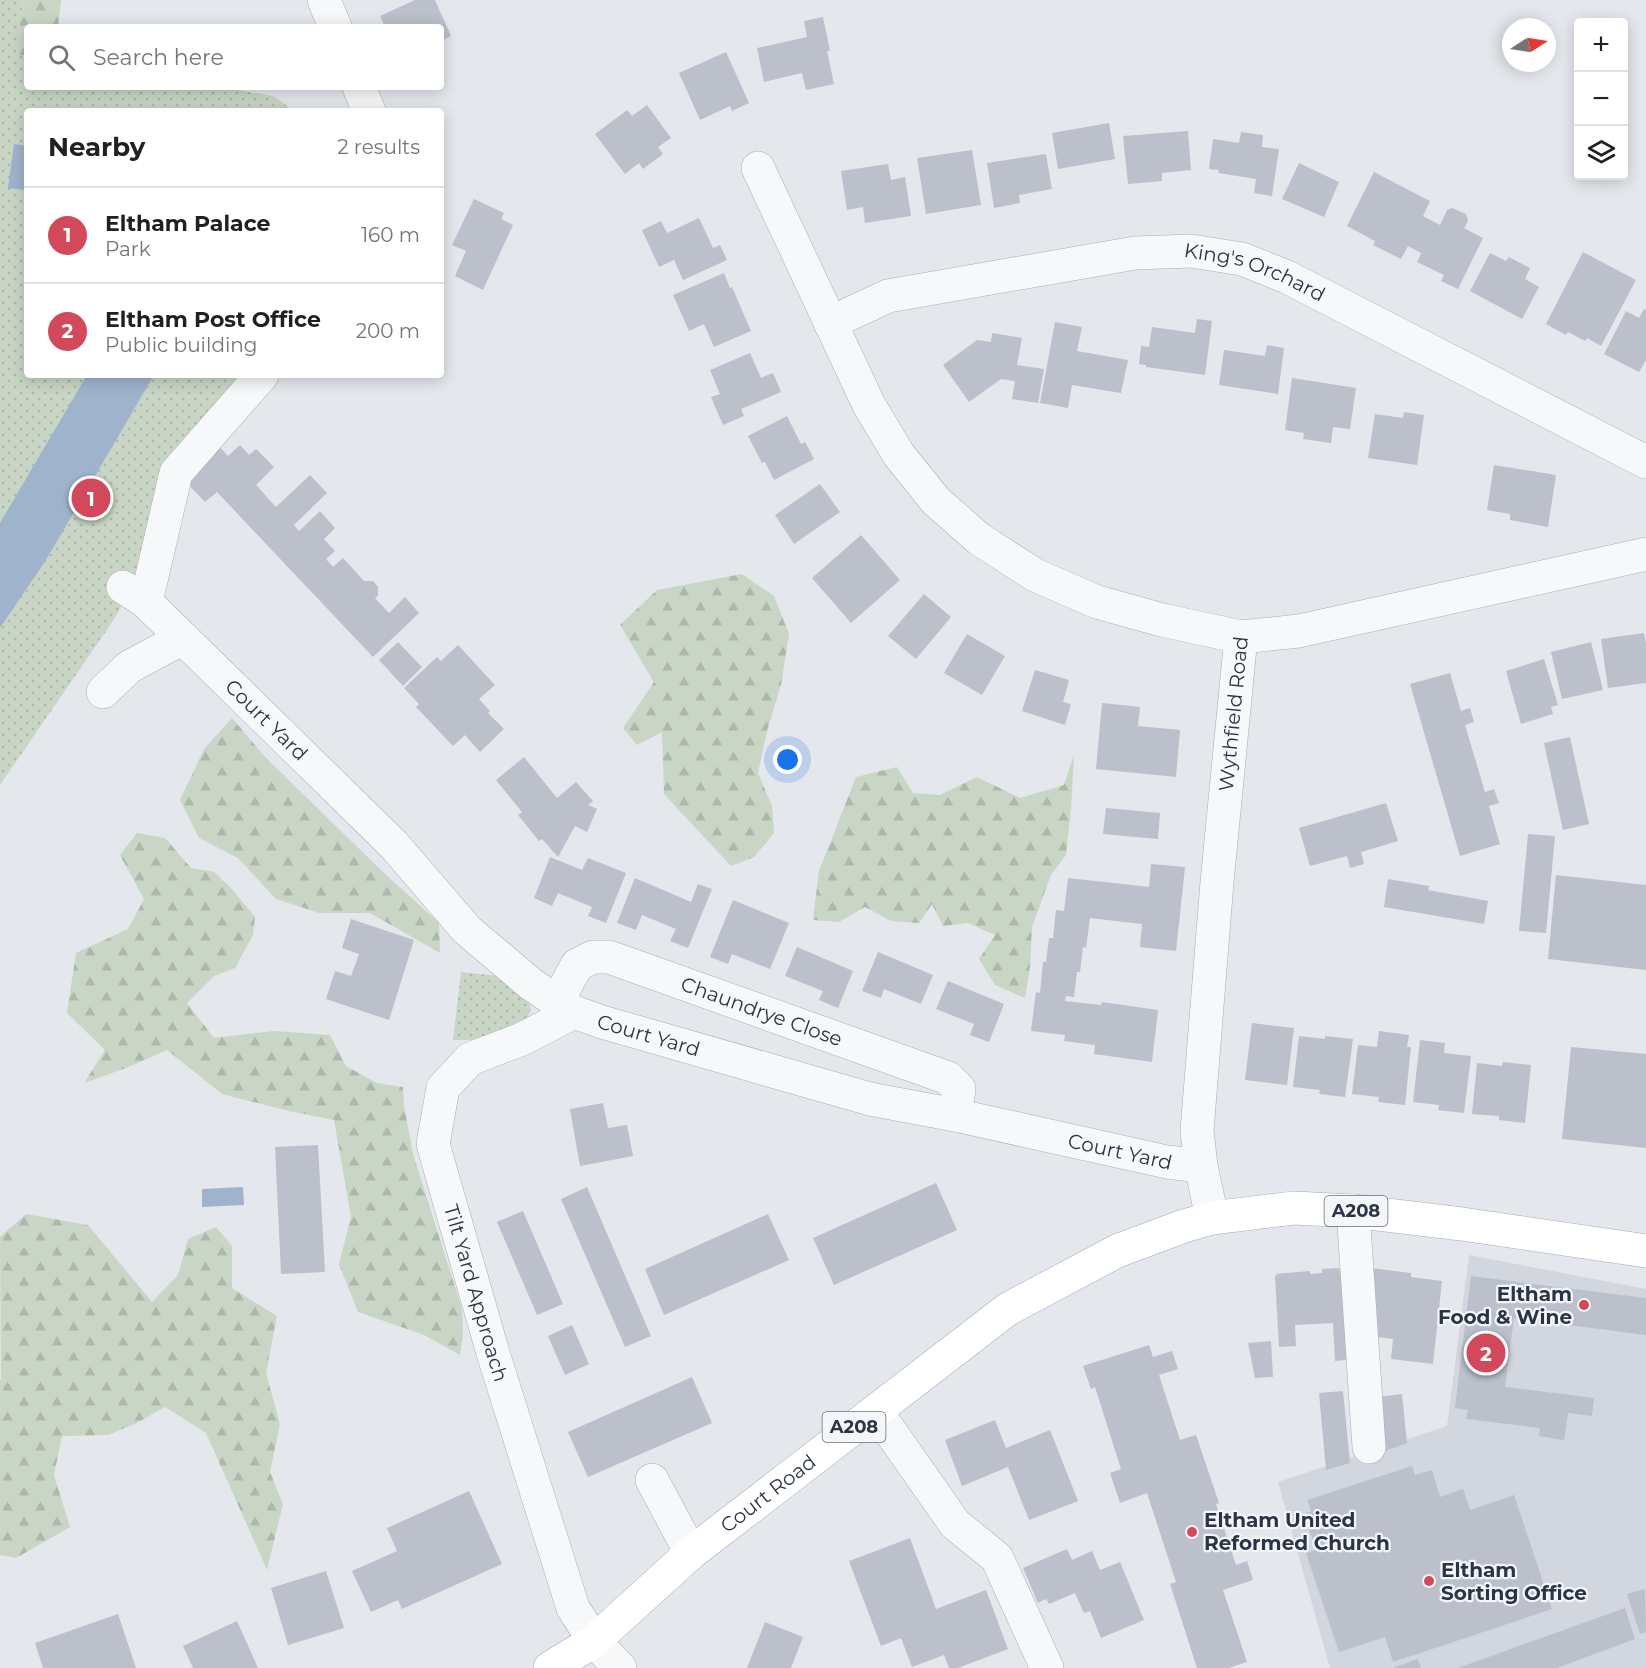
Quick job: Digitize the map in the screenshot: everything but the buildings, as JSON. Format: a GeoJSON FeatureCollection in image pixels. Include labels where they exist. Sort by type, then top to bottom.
{"type":"FeatureCollection","features":[{"type":"Feature","properties":{"kind":"main road","name":"A208"},"geometry":{"type":"LineString","coordinates":[[1198,1222],[1294,1208],[1353,1211],[1462,1224],[1646,1251]]}},
{"type":"Feature","properties":{"kind":"main road","name":"Court Road"},"geometry":{"type":"LineString","coordinates":[[550,1668],[594,1641],[690,1553],[794,1476],[1008,1309],[1117,1251],[1198,1222]]}},
{"type":"Feature","properties":{"kind":"street"},"geometry":{"type":"LineString","coordinates":[[324,0],[334,24]]}},
{"type":"Feature","properties":{"kind":"street"},"geometry":{"type":"LineString","coordinates":[[360,90],[368,108]]}},
{"type":"Feature","properties":{"kind":"street"},"geometry":{"type":"LineString","coordinates":[[758,168],[868,405],[899,455],[936,501],[979,539],[1035,575],[1097,602],[1162,620],[1241,637]]}},
{"type":"Feature","properties":{"kind":"street","name":"King's Orchard"},"geometry":{"type":"LineString","coordinates":[[830,323],[888,296],[1135,253],[1191,251],[1242,259],[1287,278],[1646,462]]}},
{"type":"Feature","properties":{"kind":"street","name":"Court Yard"},"geometry":{"type":"LineString","coordinates":[[259,378],[176,473],[135,594],[183,638],[394,845],[467,930],[531,984],[566,1007],[613,1025],[870,1099],[955,1114],[1167,1162],[1201,1166],[1198,1222]]}},
{"type":"Feature","properties":{"kind":"street","name":"Wythfield Road"},"geometry":{"type":"LineString","coordinates":[[1201,1166],[1197,1131],[1217,882],[1241,637],[1299,631],[1646,554]]}},
{"type":"Feature","properties":{"kind":"street"},"geometry":{"type":"LineString","coordinates":[[103,692],[129,667],[183,638]]}},
{"type":"Feature","properties":{"kind":"street","name":"Chaundrye Close"},"geometry":{"type":"LineString","coordinates":[[566,1007],[577,965],[593,957],[609,957],[948,1078],[959,1089],[955,1114]]}},
{"type":"Feature","properties":{"kind":"street","name":"Tilt Yard Approach"},"geometry":{"type":"LineString","coordinates":[[566,1007],[522,1039],[470,1059],[443,1088],[433,1144],[494,1353],[573,1608],[594,1641],[621,1668]]}},
{"type":"Feature","properties":{"kind":"street"},"geometry":{"type":"LineString","coordinates":[[1353,1211],[1369,1447]]}},
{"type":"Feature","properties":{"kind":"street"},"geometry":{"type":"LineString","coordinates":[[876,1411],[955,1524],[998,1558],[1047,1668]]}},
{"type":"Feature","properties":{"kind":"street"},"geometry":{"type":"LineString","coordinates":[[652,1480],[690,1553]]}},
{"type":"Feature","properties":{"kind":"shaded area"},"geometry":{"type":"Polygon","coordinates":[[[1469,1255],[1646,1289],[1646,1668],[1330,1668],[1278,1482],[1447,1426],[1469,1255]]]}},
{"type":"Feature","properties":{"kind":"green space"},"geometry":{"type":"Polygon","coordinates":[[[0,0],[23,0],[16,54],[24,55],[24,90],[237,90],[273,96],[290,108],[24,108],[24,378],[248,378],[113,621],[0,785],[0,0]]]}},
{"type":"Feature","properties":{"kind":"green space"},"geometry":{"type":"Polygon","coordinates":[[[23,0],[61,0],[58,24],[24,24],[24,55],[16,54],[23,0]]]}},
{"type":"Feature","properties":{"kind":"green space"},"geometry":{"type":"Polygon","coordinates":[[[742,574],[774,596],[789,634],[781,685],[767,731],[758,773],[772,806],[774,833],[754,857],[731,866],[664,794],[662,732],[637,745],[623,728],[654,682],[620,625],[657,590],[742,574]]]}},
{"type":"Feature","properties":{"kind":"green space"},"geometry":{"type":"Polygon","coordinates":[[[232,718],[266,758],[439,923],[440,953],[370,913],[319,913],[276,899],[238,858],[199,838],[180,800],[204,749],[232,718]]]}},
{"type":"Feature","properties":{"kind":"green space"},"geometry":{"type":"Polygon","coordinates":[[[1074,755],[1066,855],[1051,875],[1032,927],[1030,967],[1025,998],[995,985],[979,959],[995,935],[968,923],[943,926],[932,904],[919,923],[891,921],[865,907],[839,922],[813,920],[819,871],[856,777],[897,767],[913,793],[940,795],[977,777],[1020,798],[1064,785],[1074,755]]]}},
{"type":"Feature","properties":{"kind":"green space"},"geometry":{"type":"Polygon","coordinates":[[[137,833],[165,838],[191,868],[214,872],[255,917],[253,935],[235,968],[214,976],[187,1003],[214,1038],[274,1031],[330,1035],[346,1066],[377,1083],[403,1087],[404,1106],[413,1154],[462,1309],[463,1334],[460,1355],[424,1335],[358,1312],[339,1264],[351,1217],[334,1120],[222,1094],[167,1050],[84,1083],[105,1050],[67,1013],[76,953],[128,929],[144,899],[120,855],[137,833]]]}},
{"type":"Feature","properties":{"kind":"green space"},"geometry":{"type":"Polygon","coordinates":[[[461,972],[509,977],[524,991],[531,1009],[526,1022],[477,1040],[453,1040],[461,972]]]}},
{"type":"Feature","properties":{"kind":"green space"},"geometry":{"type":"Polygon","coordinates":[[[26,1214],[88,1225],[152,1302],[178,1275],[188,1239],[216,1227],[232,1246],[232,1288],[277,1316],[266,1373],[280,1424],[270,1472],[283,1504],[267,1570],[206,1433],[165,1407],[137,1423],[108,1435],[62,1436],[54,1475],[70,1527],[16,1558],[0,1555],[0,1237],[26,1214]]]}},
{"type":"Feature","properties":{"kind":"water"},"geometry":{"type":"Polygon","coordinates":[[[14,144],[24,146],[24,190],[8,188],[14,144]]]}},
{"type":"Feature","properties":{"kind":"water"},"geometry":{"type":"Polygon","coordinates":[[[85,378],[152,378],[46,560],[0,628],[0,523],[85,378]]]}},
{"type":"Feature","properties":{"kind":"water"},"geometry":{"type":"Polygon","coordinates":[[[243,1187],[244,1205],[202,1207],[202,1189],[243,1187]]]}},
{"type":"Feature","properties":{"kind":"place","name":"Eltham Palace"},"geometry":{"type":"Point","coordinates":[91,498]}},
{"type":"Feature","properties":{"kind":"place","name":"Eltham Food & Wine"},"geometry":{"type":"Point","coordinates":[1584,1305]}},
{"type":"Feature","properties":{"kind":"place","name":"Eltham Post Office"},"geometry":{"type":"Point","coordinates":[1486,1353]}},
{"type":"Feature","properties":{"kind":"place","name":"Eltham United Reformed Church"},"geometry":{"type":"Point","coordinates":[1192,1532]}},
{"type":"Feature","properties":{"kind":"place","name":"Eltham Sorting Office"},"geometry":{"type":"Point","coordinates":[1429,1581]}}]}
